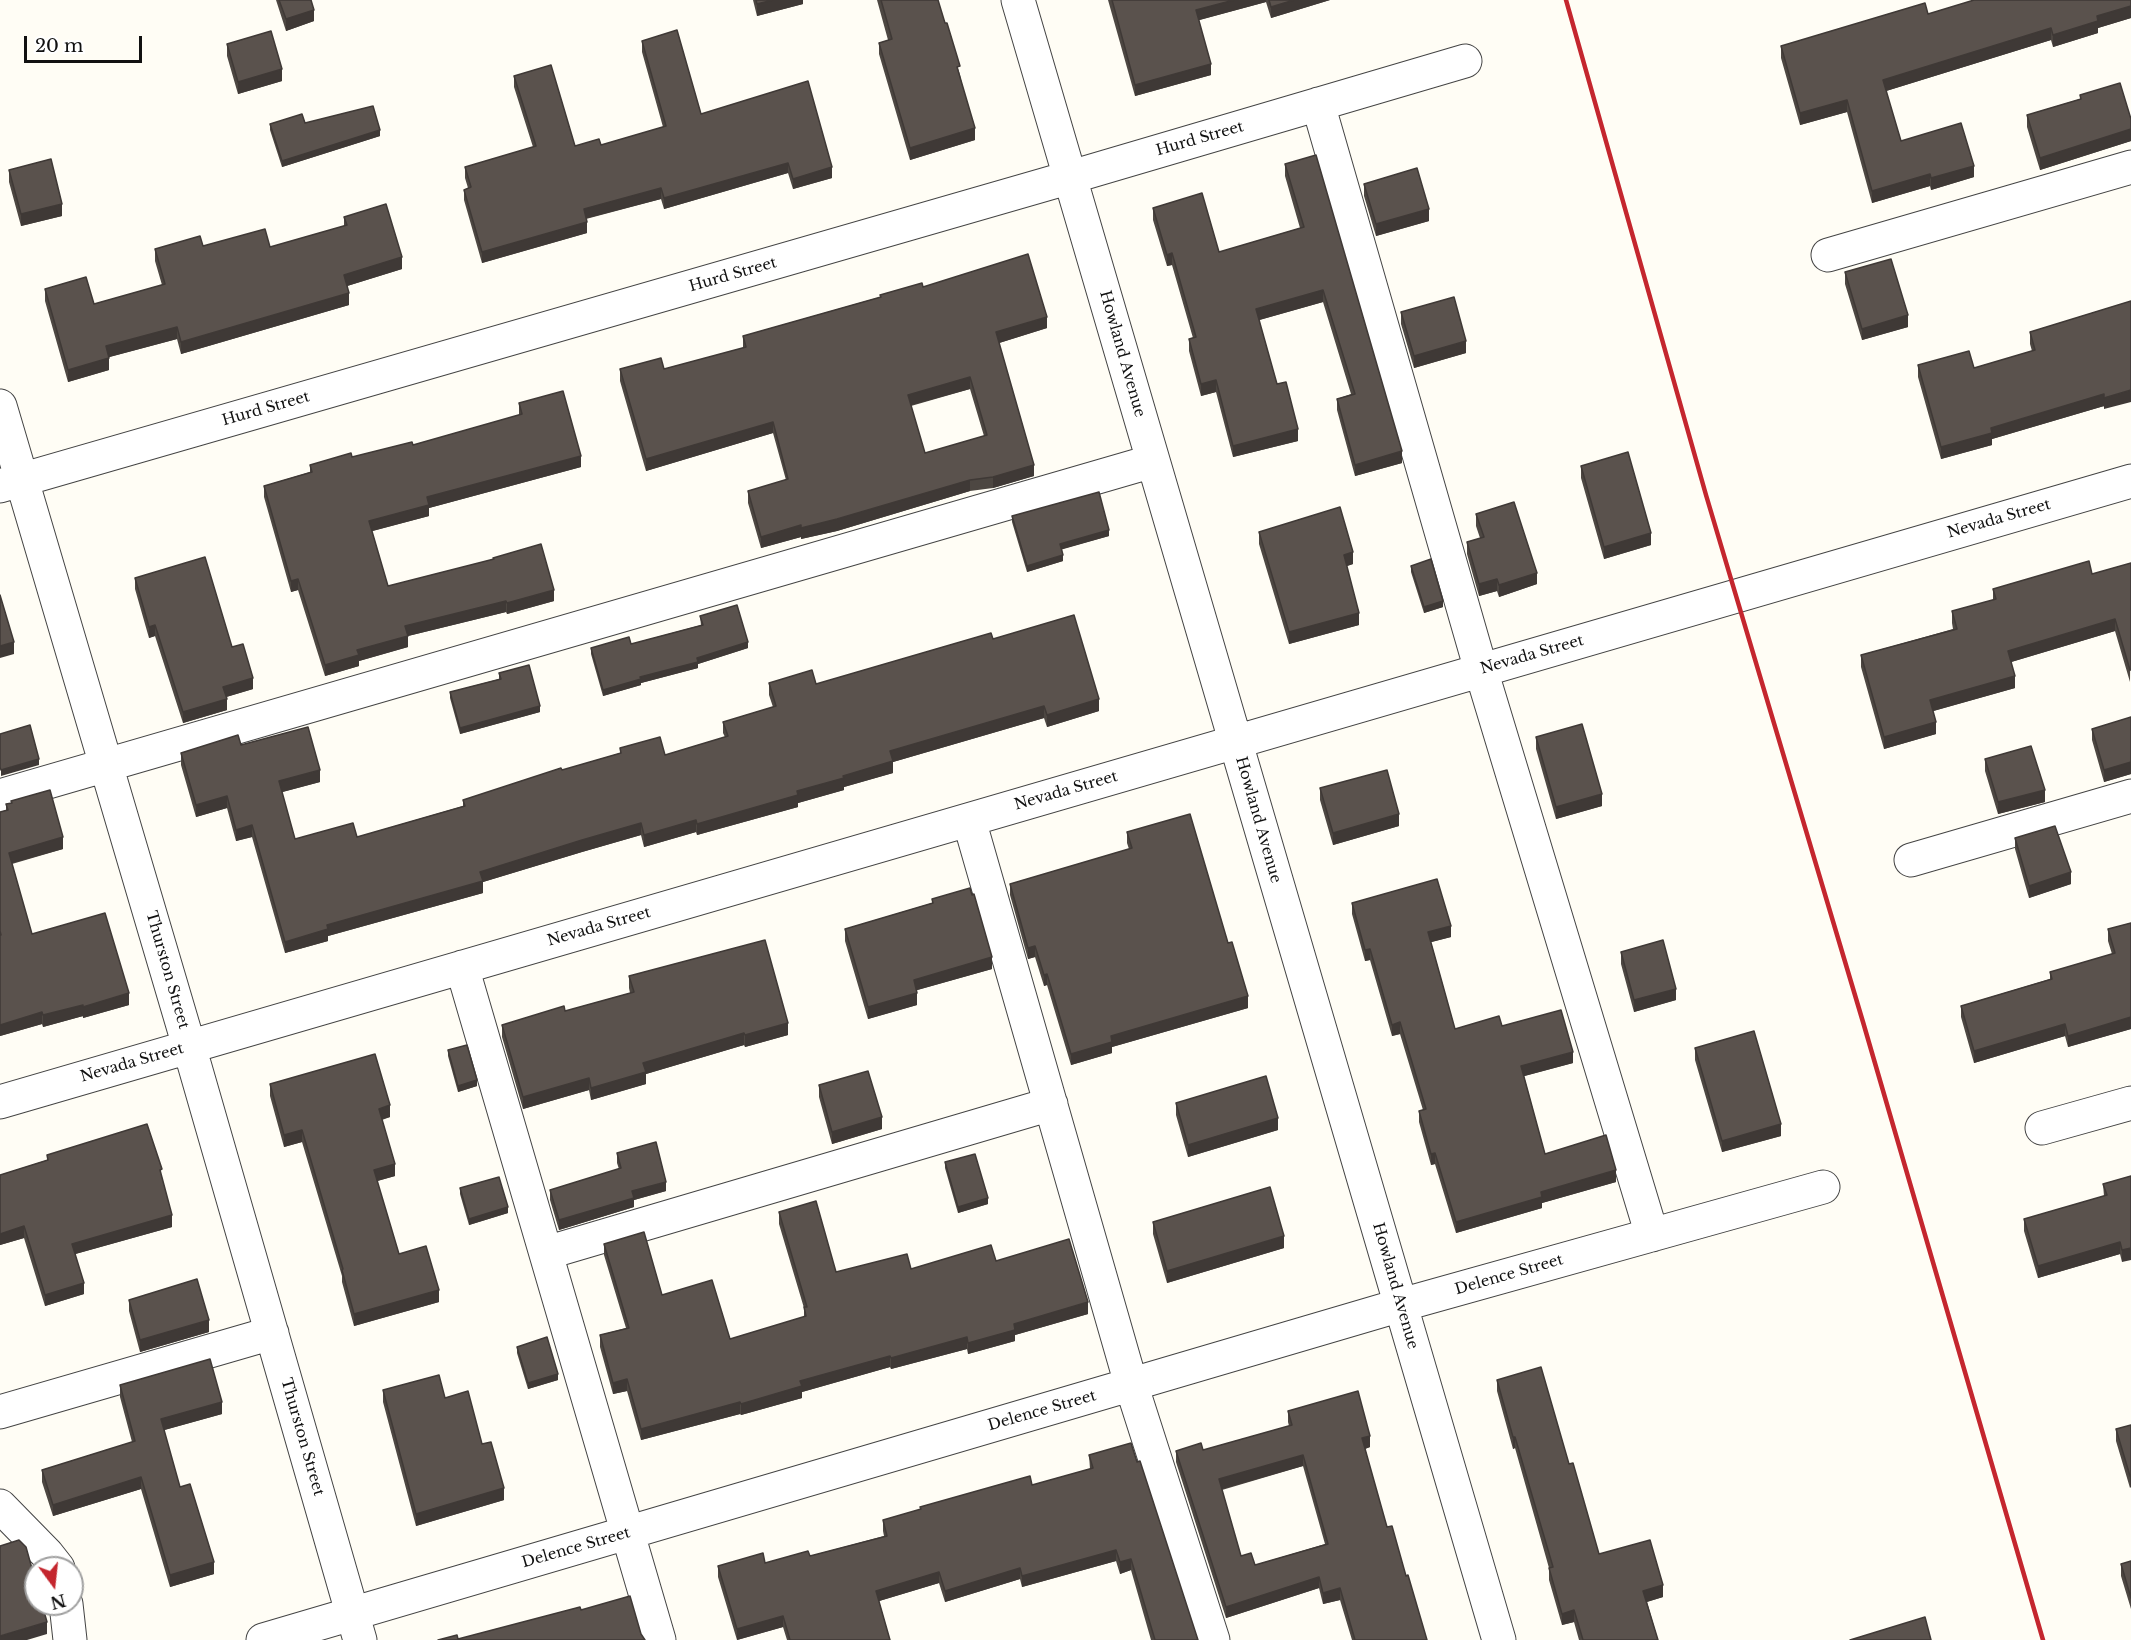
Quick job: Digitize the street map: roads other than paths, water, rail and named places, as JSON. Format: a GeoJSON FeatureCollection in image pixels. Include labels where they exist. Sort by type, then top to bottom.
{"type":"FeatureCollection","features":[{"type":"Feature","properties":{"kind":"street","name":"Howland Avenue"},"geometry":{"type":"LineString","coordinates":[[1018,0],[1499,1640]]}},
{"type":"Feature","properties":{"kind":"street","name":"Hurd Street"},"geometry":{"type":"LineString","coordinates":[[11,483],[1465,61]]}},
{"type":"Feature","properties":{"kind":"street"},"geometry":{"type":"LineString","coordinates":[[1318,104],[1481,670],[1652,1235]]}},
{"type":"Feature","properties":{"kind":"street"},"geometry":{"type":"LineString","coordinates":[[1828,255],[2131,167]]}},
{"type":"Feature","properties":{"kind":"street","name":"Thurston Street"},"geometry":{"type":"LineString","coordinates":[[0,406],[11,483],[106,765],[356,1627]]}},
{"type":"Feature","properties":{"kind":"street"},"geometry":{"type":"LineString","coordinates":[[0,796],[1153,461]]}},
{"type":"Feature","properties":{"kind":"street","name":"Nevada Street"},"geometry":{"type":"LineString","coordinates":[[0,1102],[2131,481]]}},
{"type":"Feature","properties":{"kind":"street"},"geometry":{"type":"LineString","coordinates":[[1911,860],[2131,796]]}},
{"type":"Feature","properties":{"kind":"street"},"geometry":{"type":"LineString","coordinates":[[969,820],[1131,1384],[1213,1640]]}},
{"type":"Feature","properties":{"kind":"street"},"geometry":{"type":"LineString","coordinates":[[462,967],[659,1640]]}},
{"type":"Feature","properties":{"kind":"street"},"geometry":{"type":"LineString","coordinates":[[2042,1128],[2131,1103]]}},
{"type":"Feature","properties":{"kind":"street"},"geometry":{"type":"LineString","coordinates":[[546,1253],[1051,1104]]}},
{"type":"Feature","properties":{"kind":"street","name":"Delence Street"},"geometry":{"type":"LineString","coordinates":[[263,1640],[356,1627],[628,1532],[1401,1305],[1823,1187]]}},
{"type":"Feature","properties":{"kind":"street"},"geometry":{"type":"LineString","coordinates":[[0,1412],[272,1333]]}},
{"type":"Feature","properties":{"kind":"street"},"geometry":{"type":"LineString","coordinates":[[0,1506],[49,1556]]}},
{"type":"Feature","properties":{"kind":"street"},"geometry":{"type":"LineString","coordinates":[[67,1616],[70,1640]]}},
{"type":"Feature","properties":{"kind":"railway"},"geometry":{"type":"LineString","coordinates":[[1566,0],[1706,495],[1863,1022],[2043,1640]]}}]}
